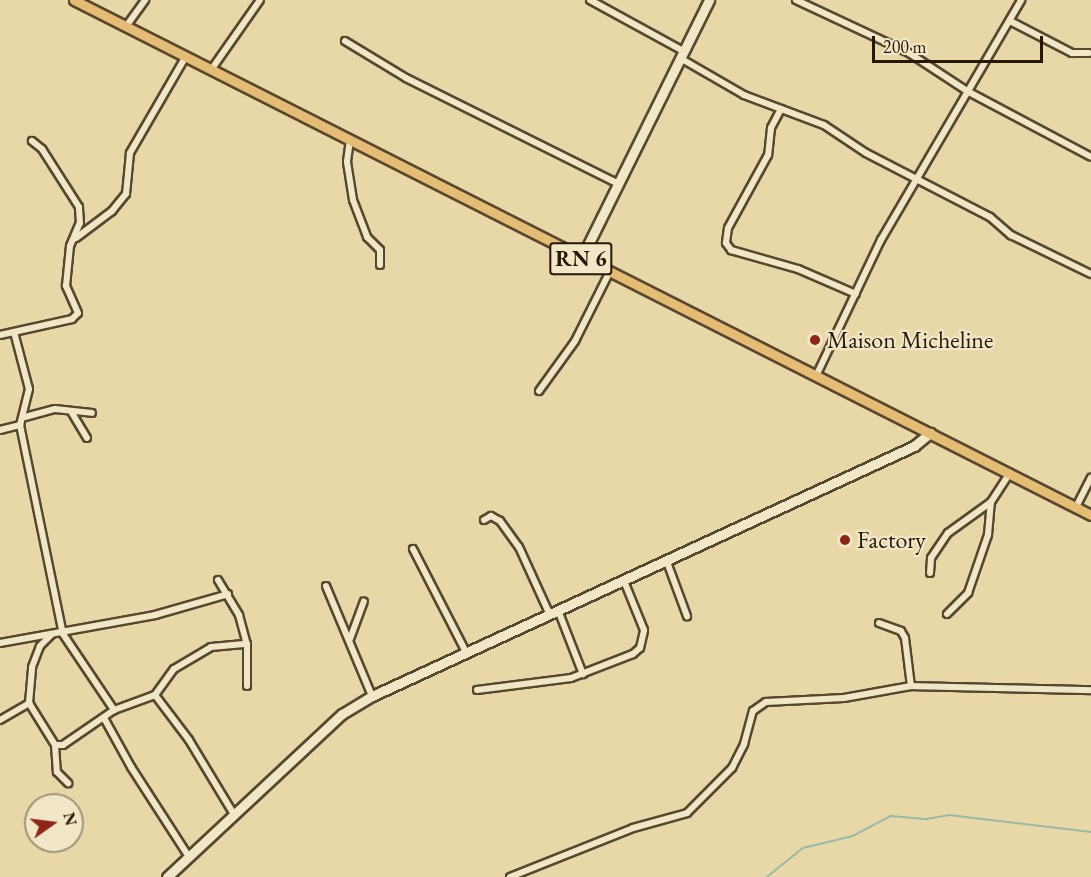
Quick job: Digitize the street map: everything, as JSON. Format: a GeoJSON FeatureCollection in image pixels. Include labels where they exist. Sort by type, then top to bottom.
{"type":"FeatureCollection","features":[{"type":"Feature","properties":{"kind":"main road","name":"RN 6"},"geometry":{"type":"LineString","coordinates":[[74,0],[580,259],[1010,472],[1091,515]]}},
{"type":"Feature","properties":{"kind":"street"},"geometry":{"type":"LineString","coordinates":[[127,26],[145,0]]}},
{"type":"Feature","properties":{"kind":"street"},"geometry":{"type":"LineString","coordinates":[[211,70],[260,0]]}},
{"type":"Feature","properties":{"kind":"street"},"geometry":{"type":"LineString","coordinates":[[590,0],[682,54],[744,95],[824,125],[866,153],[920,178],[990,217],[1011,234],[1091,274]]}},
{"type":"Feature","properties":{"kind":"street"},"geometry":{"type":"LineString","coordinates":[[580,259],[710,0]]}},
{"type":"Feature","properties":{"kind":"street"},"geometry":{"type":"LineString","coordinates":[[796,0],[899,48],[967,91],[1091,157]]}},
{"type":"Feature","properties":{"kind":"street"},"geometry":{"type":"LineString","coordinates":[[816,376],[881,240],[920,178],[967,91],[1021,0]]}},
{"type":"Feature","properties":{"kind":"street"},"geometry":{"type":"LineString","coordinates":[[1010,21],[1072,53],[1089,53]]}},
{"type":"Feature","properties":{"kind":"street"},"geometry":{"type":"LineString","coordinates":[[345,41],[406,78],[617,183]]}},
{"type":"Feature","properties":{"kind":"street"},"geometry":{"type":"LineString","coordinates":[[71,242],[112,211],[126,194],[130,153],[186,56]]}},
{"type":"Feature","properties":{"kind":"street"},"geometry":{"type":"LineString","coordinates":[[782,109],[771,128],[768,155],[728,228],[726,243],[731,250],[798,269],[856,294]]}},
{"type":"Feature","properties":{"kind":"street"},"geometry":{"type":"LineString","coordinates":[[350,140],[347,162],[353,200],[367,237],[380,250],[380,266]]}},
{"type":"Feature","properties":{"kind":"street"},"geometry":{"type":"LineString","coordinates":[[0,335],[78,316],[66,286],[71,242],[80,223],[76,200],[32,141]]}},
{"type":"Feature","properties":{"kind":"street"},"geometry":{"type":"LineString","coordinates":[[539,391],[575,341],[609,273]]}},
{"type":"Feature","properties":{"kind":"street"},"geometry":{"type":"LineString","coordinates":[[14,332],[29,389],[25,417],[20,425],[63,634],[114,710]]}},
{"type":"Feature","properties":{"kind":"street"},"geometry":{"type":"LineString","coordinates":[[25,417],[55,409],[72,413],[92,413]]}},
{"type":"Feature","properties":{"kind":"street"},"geometry":{"type":"LineString","coordinates":[[72,413],[87,438]]}},
{"type":"Feature","properties":{"kind":"street"},"geometry":{"type":"LineString","coordinates":[[0,430],[20,425]]}},
{"type":"Feature","properties":{"kind":"street"},"geometry":{"type":"LineString","coordinates":[[167,877],[233,813],[342,714],[372,696],[667,562],[914,446],[930,433]]}},
{"type":"Feature","properties":{"kind":"street"},"geometry":{"type":"LineString","coordinates":[[930,573],[932,558],[948,533],[991,502],[1010,472]]}},
{"type":"Feature","properties":{"kind":"street"},"geometry":{"type":"LineString","coordinates":[[1076,507],[1091,478]]}},
{"type":"Feature","properties":{"kind":"street"},"geometry":{"type":"LineString","coordinates":[[947,614],[968,593],[988,535],[991,502]]}},
{"type":"Feature","properties":{"kind":"street"},"geometry":{"type":"LineString","coordinates":[[484,520],[491,516],[500,521],[514,540],[554,612],[583,674]]}},
{"type":"Feature","properties":{"kind":"street"},"geometry":{"type":"LineString","coordinates":[[413,549],[466,652]]}},
{"type":"Feature","properties":{"kind":"street"},"geometry":{"type":"LineString","coordinates":[[667,562],[687,616]]}},
{"type":"Feature","properties":{"kind":"street"},"geometry":{"type":"LineString","coordinates":[[218,580],[239,615],[247,644],[247,686]]}},
{"type":"Feature","properties":{"kind":"street"},"geometry":{"type":"LineString","coordinates":[[477,690],[533,686],[583,674],[633,654],[644,640],[644,630],[624,581]]}},
{"type":"Feature","properties":{"kind":"street"},"geometry":{"type":"LineString","coordinates":[[326,586],[372,696]]}},
{"type":"Feature","properties":{"kind":"street"},"geometry":{"type":"LineString","coordinates":[[0,642],[63,634],[155,615],[228,594]]}},
{"type":"Feature","properties":{"kind":"street"},"geometry":{"type":"LineString","coordinates":[[350,640],[364,601]]}},
{"type":"Feature","properties":{"kind":"street"},"geometry":{"type":"LineString","coordinates":[[879,623],[902,631],[905,638],[911,686]]}},
{"type":"Feature","properties":{"kind":"street"},"geometry":{"type":"LineString","coordinates":[[51,635],[40,646],[32,667],[29,703],[55,745],[57,772],[68,783]]}},
{"type":"Feature","properties":{"kind":"street"},"geometry":{"type":"LineString","coordinates":[[55,745],[63,745],[114,710],[155,694],[174,669],[211,647],[247,644]]}},
{"type":"Feature","properties":{"kind":"street"},"geometry":{"type":"LineString","coordinates":[[510,877],[633,828],[687,813],[732,768],[758,705],[883,693],[911,686],[1091,690]]}},
{"type":"Feature","properties":{"kind":"street"},"geometry":{"type":"LineString","coordinates":[[155,694],[189,740],[233,813]]}},
{"type":"Feature","properties":{"kind":"street"},"geometry":{"type":"LineString","coordinates":[[0,720],[29,703]]}},
{"type":"Feature","properties":{"kind":"street"},"geometry":{"type":"LineString","coordinates":[[104,718],[130,767],[189,857]]}},
{"type":"Feature","properties":{"kind":"waterway"},"geometry":{"type":"LineString","coordinates":[[767,877],[803,848],[853,836],[891,816],[927,819],[949,815],[1091,832]]}},
{"type":"Feature","properties":{"kind":"place","name":"Maison Micheline"},"geometry":{"type":"Point","coordinates":[815,340]}},
{"type":"Feature","properties":{"kind":"place","name":"Factory"},"geometry":{"type":"Point","coordinates":[845,540]}}]}
